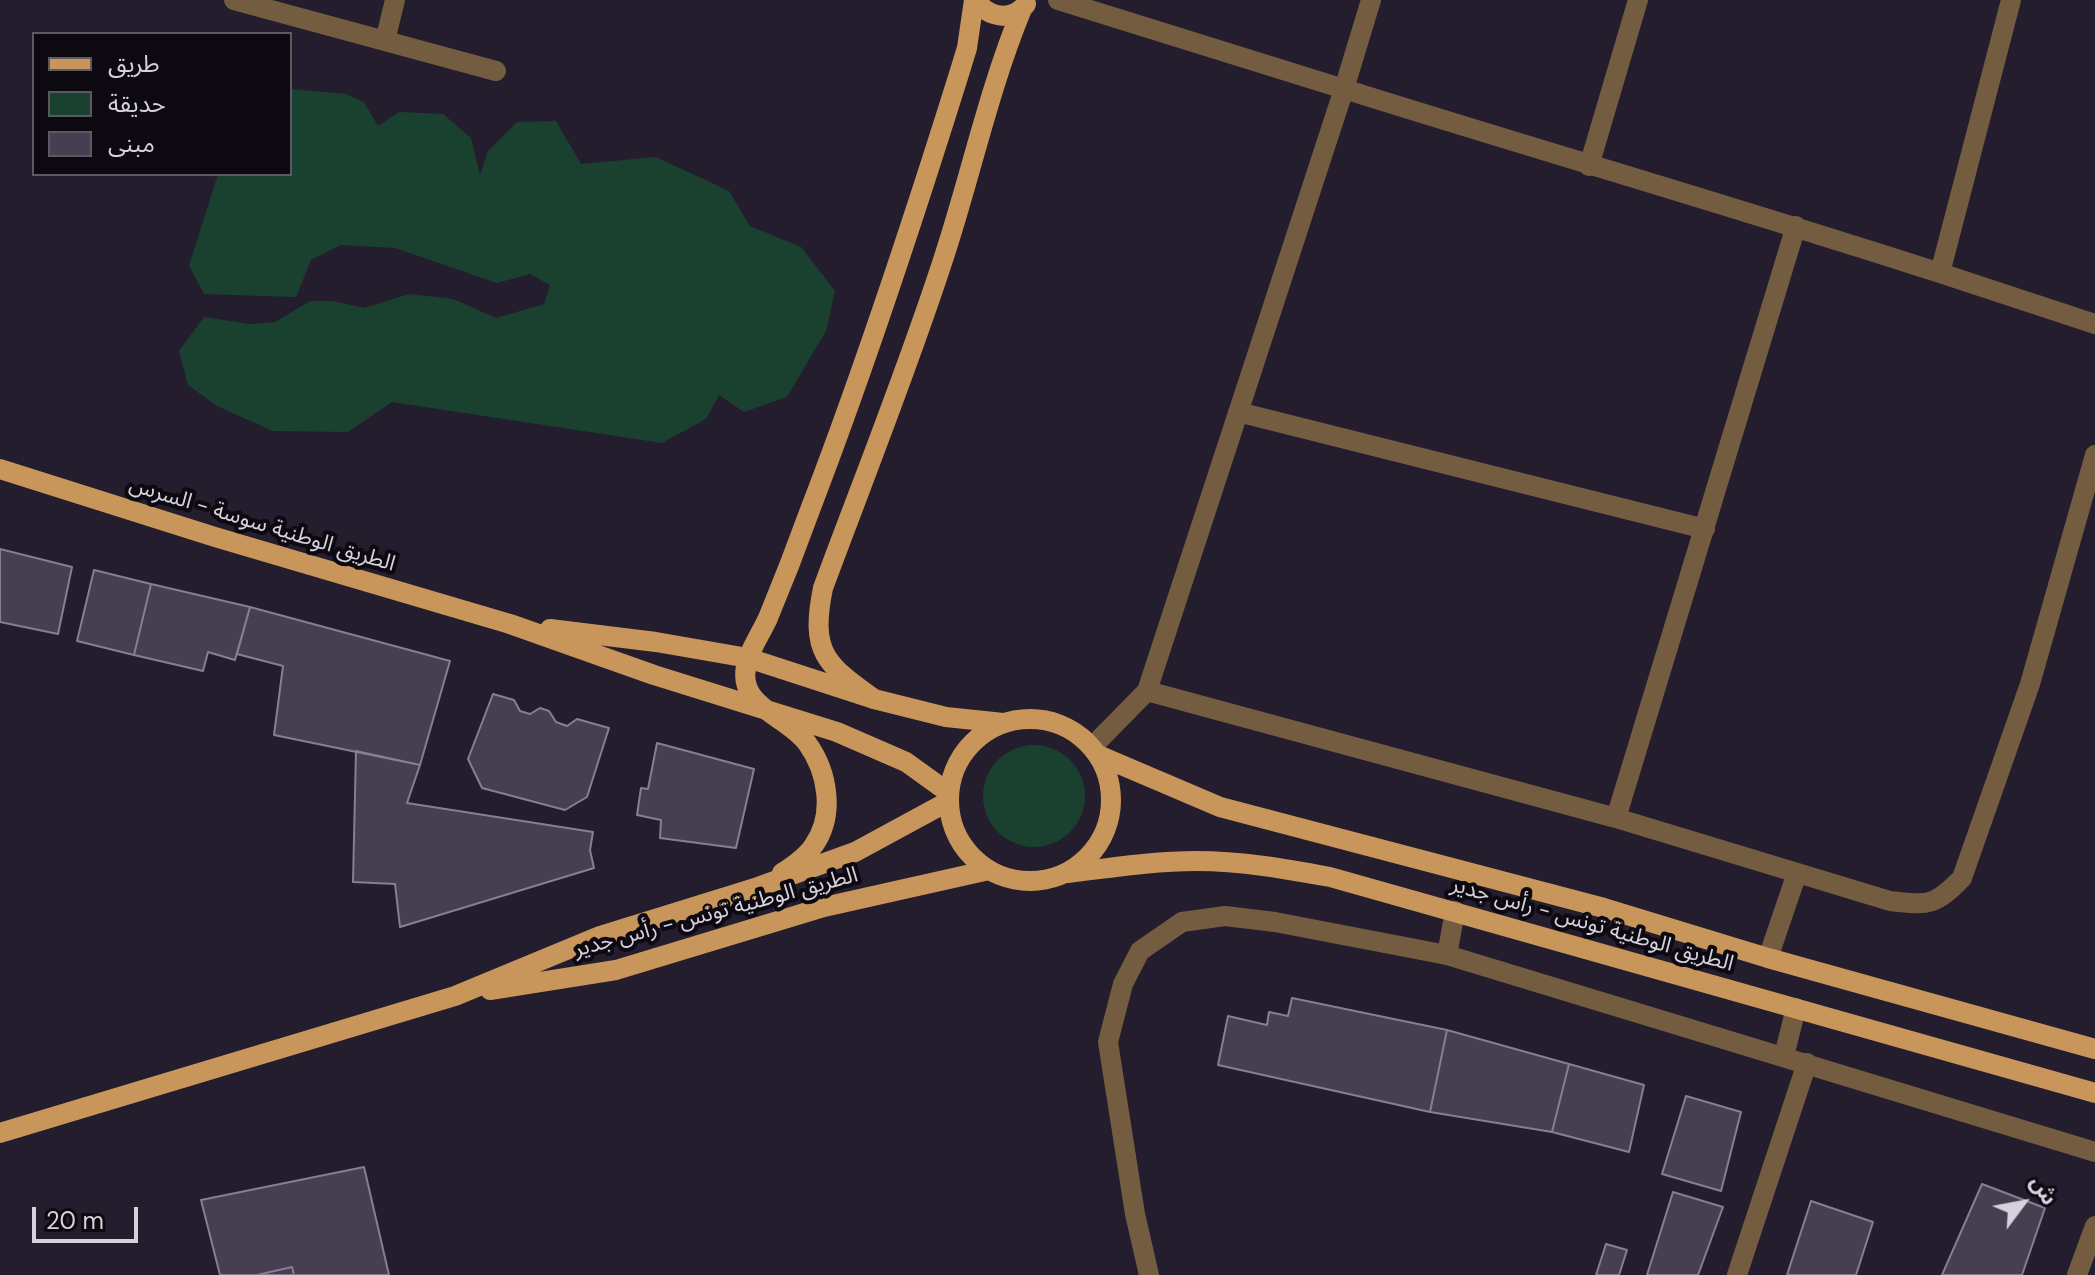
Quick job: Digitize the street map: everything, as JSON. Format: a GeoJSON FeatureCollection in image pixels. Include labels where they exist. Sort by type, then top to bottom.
{"type":"FeatureCollection","features":[{"type":"Feature","properties":{"kind":"main road"},"geometry":{"type":"LineString","coordinates":[[975,0],[994,15],[1014,14],[1025,4]]}},
{"type":"Feature","properties":{"kind":"main road"},"geometry":{"type":"LineString","coordinates":[[758,887],[792,866],[814,846],[828,811],[825,779],[806,740],[763,709],[750,694],[746,679],[748,658],[767,619],[811,508],[899,264],[967,48],[975,0]]}},
{"type":"Feature","properties":{"kind":"main road"},"geometry":{"type":"LineString","coordinates":[[874,699],[836,671],[820,646],[817,617],[823,588],[915,341],[954,227],[1004,56],[1025,4]]}},
{"type":"Feature","properties":{"kind":"main road","name":"الطريق الوطنية سوسة - السرس"},"geometry":{"type":"LineString","coordinates":[[0,469],[215,537],[510,624],[654,675],[837,732],[906,762],[949,797]]}},
{"type":"Feature","properties":{"kind":"main road","name":"الطريق الوطنية سوسة - السرس"},"geometry":{"type":"LineString","coordinates":[[510,624],[656,642],[748,658],[874,699],[946,717],[1005,723]]}},
{"type":"Feature","properties":{"kind":"main road"},"geometry":{"type":"LineString","coordinates":[[1028,719],[1052,722],[1074,732],[1095,751],[1109,780],[1112,807],[1105,834],[1090,856],[1068,873],[1042,881],[1014,880],[989,870],[968,852],[954,828],[949,797],[955,770],[967,750],[984,733],[1005,723],[1028,719]]}},
{"type":"Feature","properties":{"kind":"main road","name":"الطريق الوطنية تونس - رأس جدير"},"geometry":{"type":"LineString","coordinates":[[1095,751],[1220,807],[1604,908],[1768,958],[2095,1049]]}},
{"type":"Feature","properties":{"kind":"main road","name":"الطريق الوطنية تونس - رأس جدير"},"geometry":{"type":"LineString","coordinates":[[0,1133],[455,996],[600,936],[758,887],[855,852],[949,797]]}},
{"type":"Feature","properties":{"kind":"main road","name":"الطريق الوطنية تونس - رأس جدير"},"geometry":{"type":"LineString","coordinates":[[1068,873],[1196,861],[1254,864],[1330,877],[2095,1093]]}},
{"type":"Feature","properties":{"kind":"main road","name":"الطريق الوطنية تونس - رأس جدير"},"geometry":{"type":"LineString","coordinates":[[455,996],[616,970],[824,907],[989,870]]}},
{"type":"Feature","properties":{"kind":"street"},"geometry":{"type":"LineString","coordinates":[[234,0],[496,71]]}},
{"type":"Feature","properties":{"kind":"street"},"geometry":{"type":"LineString","coordinates":[[385,41],[395,0]]}},
{"type":"Feature","properties":{"kind":"street"},"geometry":{"type":"LineString","coordinates":[[1058,0],[1589,166],[1796,226],[2095,324]]}},
{"type":"Feature","properties":{"kind":"street"},"geometry":{"type":"LineString","coordinates":[[1095,751],[1147,691],[1371,0]]}},
{"type":"Feature","properties":{"kind":"street"},"geometry":{"type":"LineString","coordinates":[[1589,166],[1638,0]]}},
{"type":"Feature","properties":{"kind":"street"},"geometry":{"type":"LineString","coordinates":[[1940,273],[2011,0]]}},
{"type":"Feature","properties":{"kind":"street"},"geometry":{"type":"LineString","coordinates":[[1616,818],[1796,226]]}},
{"type":"Feature","properties":{"kind":"street"},"geometry":{"type":"LineString","coordinates":[[1238,412],[1705,529]]}},
{"type":"Feature","properties":{"kind":"street"},"geometry":{"type":"LineString","coordinates":[[1147,691],[1616,818],[1890,901],[1924,904],[1943,897],[1962,878],[2030,684],[2095,455]]}},
{"type":"Feature","properties":{"kind":"street"},"geometry":{"type":"LineString","coordinates":[[1768,958],[1797,873]]}},
{"type":"Feature","properties":{"kind":"street"},"geometry":{"type":"LineString","coordinates":[[1447,955],[1455,911]]}},
{"type":"Feature","properties":{"kind":"street"},"geometry":{"type":"LineString","coordinates":[[1149,1275],[1135,1214],[1108,1042],[1123,984],[1140,951],[1182,922],[1225,916],[1275,922],[1447,955],[2095,1152]]}},
{"type":"Feature","properties":{"kind":"street"},"geometry":{"type":"LineString","coordinates":[[1784,1056],[1796,1008]]}},
{"type":"Feature","properties":{"kind":"street"},"geometry":{"type":"LineString","coordinates":[[1737,1275],[1807,1063]]}},
{"type":"Feature","properties":{"kind":"street"},"geometry":{"type":"LineString","coordinates":[[2077,1275],[2095,1226]]}},
{"type":"Feature","properties":{"kind":"green space"},"geometry":{"type":"Polygon","coordinates":[[[292,89],[346,94],[364,102],[378,126],[399,112],[443,114],[471,138],[480,175],[488,151],[517,122],[556,121],[581,164],[656,157],[729,191],[750,226],[801,247],[835,291],[826,331],[787,397],[744,412],[719,395],[706,419],[662,443],[392,402],[348,432],[273,431],[217,406],[188,385],[179,351],[204,317],[250,324],[275,322],[310,301],[333,301],[364,308],[409,294],[453,299],[496,318],[544,304],[550,285],[530,274],[497,283],[395,248],[341,245],[311,260],[296,297],[204,294],[189,266],[217,176],[292,176],[292,89]]]}},
{"type":"Feature","properties":{"kind":"green space"},"geometry":{"type":"Polygon","coordinates":[[[1034,745],[1053,749],[1070,760],[1081,777],[1085,796],[1081,815],[1070,832],[1053,843],[1034,847],[1015,843],[998,832],[987,815],[983,796],[987,777],[998,760],[1015,749],[1034,745]]]}},
{"type":"Feature","properties":{"kind":"building"},"geometry":{"type":"Polygon","coordinates":[[[0,549],[72,567],[58,634],[0,622],[0,549]]]}},
{"type":"Feature","properties":{"kind":"building"},"geometry":{"type":"Polygon","coordinates":[[[94,570],[151,584],[134,655],[77,641],[94,570]]]}},
{"type":"Feature","properties":{"kind":"building"},"geometry":{"type":"Polygon","coordinates":[[[151,584],[250,607],[235,660],[208,652],[203,671],[134,655],[151,584]]]}},
{"type":"Feature","properties":{"kind":"building"},"geometry":{"type":"Polygon","coordinates":[[[250,607],[450,661],[420,765],[274,735],[283,666],[237,654],[250,607]]]}},
{"type":"Feature","properties":{"kind":"building"},"geometry":{"type":"Polygon","coordinates":[[[493,694],[514,700],[520,711],[530,714],[540,708],[549,711],[556,722],[567,726],[577,719],[609,728],[587,797],[565,810],[482,788],[468,759],[493,694]]]}},
{"type":"Feature","properties":{"kind":"building"},"geometry":{"type":"Polygon","coordinates":[[[657,743],[754,769],[736,848],[660,838],[661,820],[637,815],[641,788],[648,789],[657,743]]]}},
{"type":"Feature","properties":{"kind":"building"},"geometry":{"type":"Polygon","coordinates":[[[356,751],[420,765],[407,803],[593,832],[590,850],[594,868],[400,927],[395,884],[353,882],[356,751]]]}},
{"type":"Feature","properties":{"kind":"building"},"geometry":{"type":"Polygon","coordinates":[[[1292,998],[1447,1030],[1430,1112],[1218,1065],[1228,1016],[1267,1025],[1269,1012],[1288,1016],[1292,998]]]}},
{"type":"Feature","properties":{"kind":"building"},"geometry":{"type":"Polygon","coordinates":[[[1447,1030],[1569,1064],[1552,1132],[1430,1112],[1447,1030]]]}},
{"type":"Feature","properties":{"kind":"building"},"geometry":{"type":"Polygon","coordinates":[[[1569,1064],[1644,1085],[1629,1152],[1552,1132],[1569,1064]]]}},
{"type":"Feature","properties":{"kind":"building"},"geometry":{"type":"Polygon","coordinates":[[[1686,1096],[1741,1112],[1721,1191],[1662,1174],[1686,1096]]]}},
{"type":"Feature","properties":{"kind":"building"},"geometry":{"type":"Polygon","coordinates":[[[364,1167],[389,1275],[294,1275],[292,1267],[257,1275],[220,1275],[201,1200],[364,1167]]]}},
{"type":"Feature","properties":{"kind":"building"},"geometry":{"type":"Polygon","coordinates":[[[1982,1184],[2045,1208],[2022,1275],[1942,1275],[1982,1184]]]}},
{"type":"Feature","properties":{"kind":"building"},"geometry":{"type":"Polygon","coordinates":[[[1673,1192],[1723,1207],[1698,1275],[1647,1275],[1673,1192]]]}},
{"type":"Feature","properties":{"kind":"building"},"geometry":{"type":"Polygon","coordinates":[[[1811,1201],[1873,1222],[1856,1275],[1787,1275],[1811,1201]]]}},
{"type":"Feature","properties":{"kind":"building"},"geometry":{"type":"Polygon","coordinates":[[[1606,1244],[1627,1250],[1619,1275],[1596,1275],[1606,1244]]]}},
{"type":"Feature","properties":{"kind":"building"},"geometry":{"type":"Polygon","coordinates":[[[292,1267],[294,1275],[257,1275],[292,1267]]]}}]}
